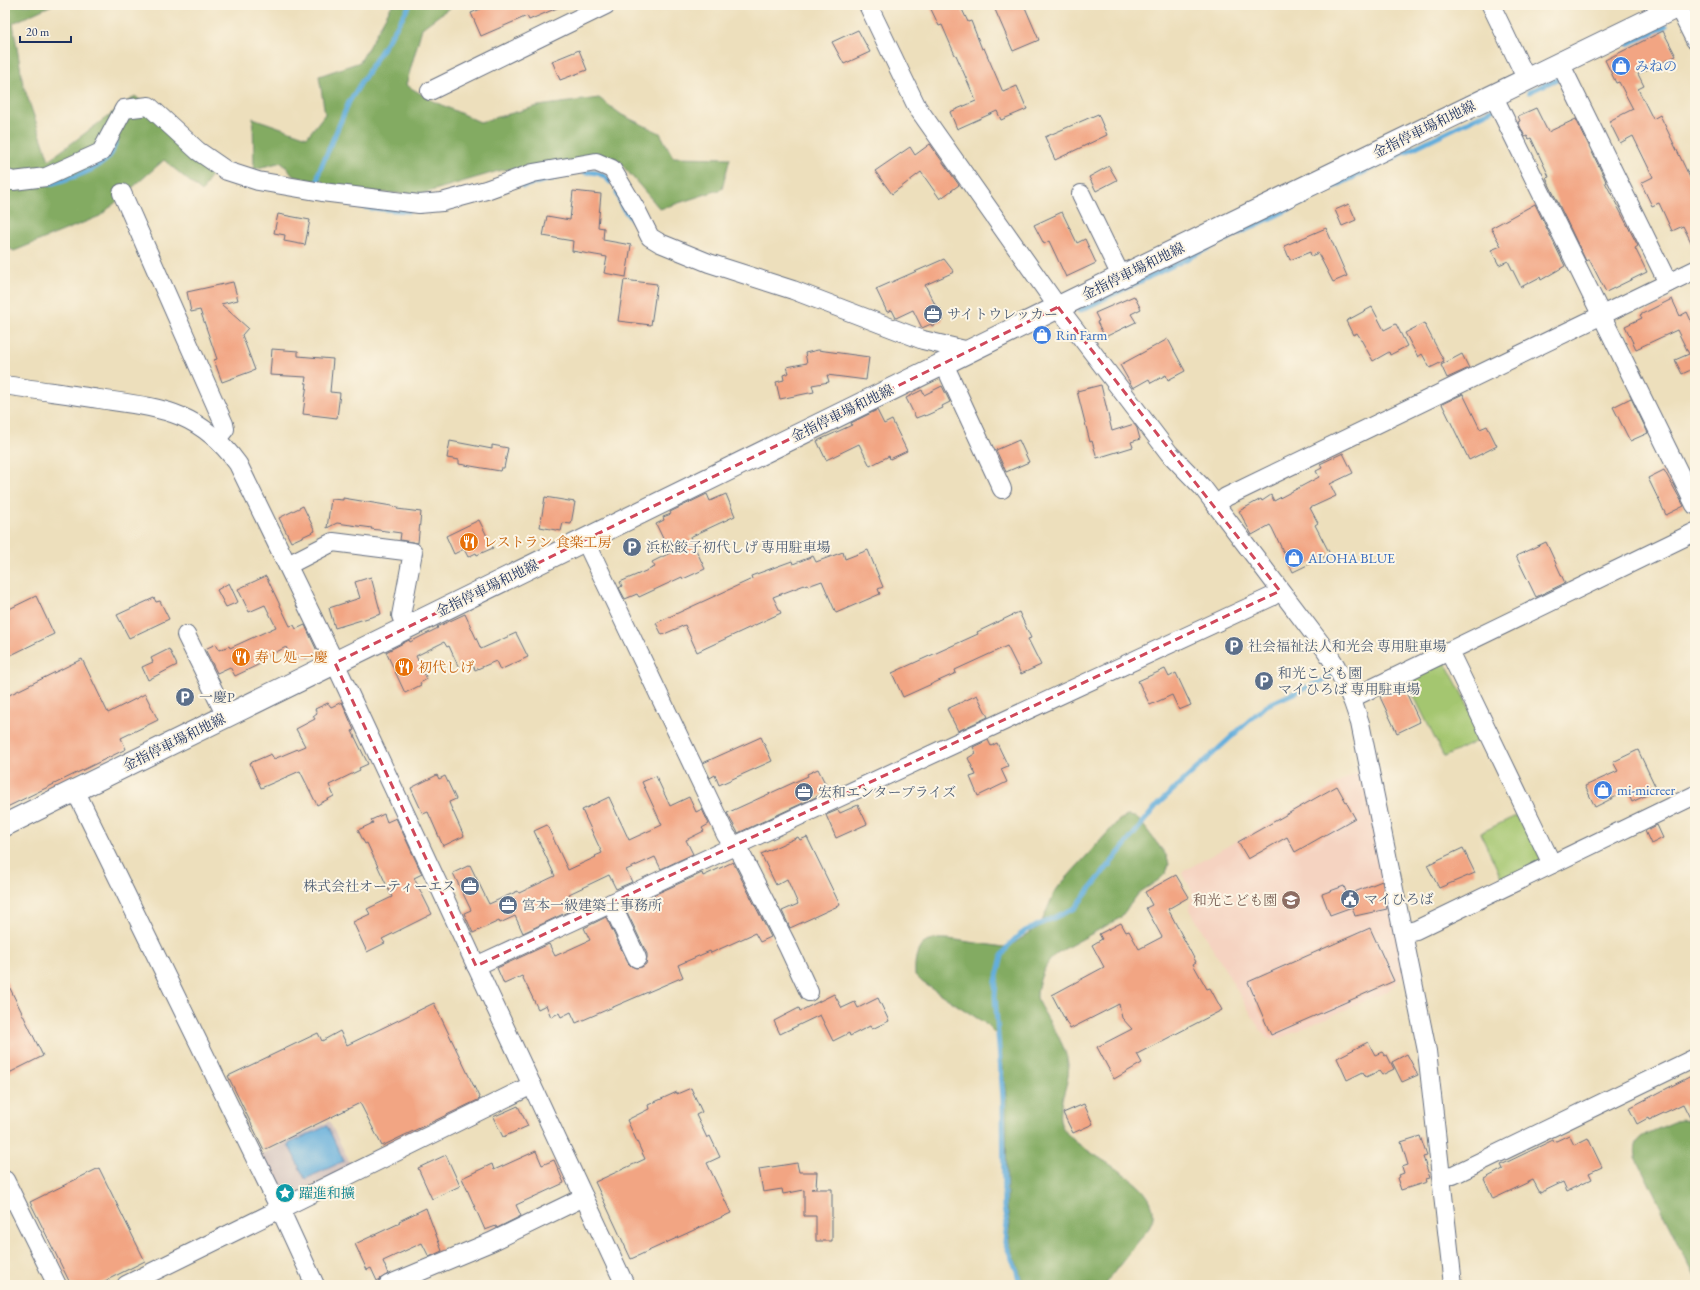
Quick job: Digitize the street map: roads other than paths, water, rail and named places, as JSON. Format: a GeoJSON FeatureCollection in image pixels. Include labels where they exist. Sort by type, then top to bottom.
{"type":"FeatureCollection","features":[{"type":"Feature","properties":{"kind":"main road","name":"金指停車場和地線"},"geometry":{"type":"LineString","coordinates":[[5,825],[1121,276],[1679,5]]}},
{"type":"Feature","properties":{"kind":"street"},"geometry":{"type":"LineString","coordinates":[[430,91],[606,5]]}},
{"type":"Feature","properties":{"kind":"street"},"geometry":{"type":"LineString","coordinates":[[868,5],[917,107],[1058,307],[1169,453],[1203,488],[1328,653],[1342,675],[1352,698],[1361,731],[1427,1051],[1453,1285]]}},
{"type":"Feature","properties":{"kind":"street"},"geometry":{"type":"LineString","coordinates":[[1491,5],[1526,80]]}},
{"type":"Feature","properties":{"kind":"street"},"geometry":{"type":"LineString","coordinates":[[1679,5],[1695,40]]}},
{"type":"Feature","properties":{"kind":"street"},"geometry":{"type":"LineString","coordinates":[[1560,63],[1668,283]]}},
{"type":"Feature","properties":{"kind":"street"},"geometry":{"type":"LineString","coordinates":[[1493,96],[1695,505]]}},
{"type":"Feature","properties":{"kind":"street"},"geometry":{"type":"LineString","coordinates":[[5,178],[13,181],[46,177],[101,152],[124,109],[148,106],[198,151],[227,171],[258,181],[316,191],[419,204],[442,202],[486,190],[532,173],[596,162],[612,169],[637,211],[650,237],[660,243],[709,263],[793,290],[923,340],[969,351]]}},
{"type":"Feature","properties":{"kind":"street"},"geometry":{"type":"LineString","coordinates":[[122,193],[224,424],[225,429],[217,439]]}},
{"type":"Feature","properties":{"kind":"street"},"geometry":{"type":"LineString","coordinates":[[1081,194],[1121,276]]}},
{"type":"Feature","properties":{"kind":"street"},"geometry":{"type":"LineString","coordinates":[[1216,505],[1226,497],[1695,270]]}},
{"type":"Feature","properties":{"kind":"street"},"geometry":{"type":"LineString","coordinates":[[944,364],[1002,489]]}},
{"type":"Feature","properties":{"kind":"street"},"geometry":{"type":"LineString","coordinates":[[5,385],[162,409],[191,420],[217,439],[228,451],[246,477],[335,663],[625,1285]]}},
{"type":"Feature","properties":{"kind":"street"},"geometry":{"type":"LineString","coordinates":[[1352,698],[1695,532]]}},
{"type":"Feature","properties":{"kind":"street"},"geometry":{"type":"LineString","coordinates":[[585,540],[726,836],[742,856],[809,992]]}},
{"type":"Feature","properties":{"kind":"street"},"geometry":{"type":"LineString","coordinates":[[288,565],[333,542],[413,552],[401,616],[407,627]]}},
{"type":"Feature","properties":{"kind":"street"},"geometry":{"type":"LineString","coordinates":[[476,966],[1265,601],[1280,591]]}},
{"type":"Feature","properties":{"kind":"street"},"geometry":{"type":"LineString","coordinates":[[186,635],[226,716]]}},
{"type":"Feature","properties":{"kind":"street"},"geometry":{"type":"LineString","coordinates":[[1449,651],[1552,864]]}},
{"type":"Feature","properties":{"kind":"street"},"geometry":{"type":"LineString","coordinates":[[75,790],[280,1209],[315,1285]]}},
{"type":"Feature","properties":{"kind":"street"},"geometry":{"type":"LineString","coordinates":[[1403,933],[1416,930],[1695,795]]}},
{"type":"Feature","properties":{"kind":"street"},"geometry":{"type":"LineString","coordinates":[[611,903],[636,958]]}},
{"type":"Feature","properties":{"kind":"street"},"geometry":{"type":"LineString","coordinates":[[1441,1176],[1453,1175],[1695,1058]]}},
{"type":"Feature","properties":{"kind":"street"},"geometry":{"type":"LineString","coordinates":[[126,1285],[532,1085]]}},
{"type":"Feature","properties":{"kind":"street"},"geometry":{"type":"LineString","coordinates":[[5,1180],[57,1285]]}},
{"type":"Feature","properties":{"kind":"street"},"geometry":{"type":"LineString","coordinates":[[388,1285],[491,1242],[584,1197]]}},
{"type":"Feature","properties":{"kind":"water"},"geometry":{"type":"Polygon","coordinates":[[[327,1126],[344,1161],[305,1179],[288,1144],[327,1126]]]}},
{"type":"Feature","properties":{"kind":"waterway"},"geometry":{"type":"LineString","coordinates":[[317,187],[319,172],[349,102],[410,5]]}},
{"type":"Feature","properties":{"kind":"waterway"},"geometry":{"type":"LineString","coordinates":[[1628,44],[1666,26]]}},
{"type":"Feature","properties":{"kind":"waterway"},"geometry":{"type":"LineString","coordinates":[[1529,92],[1561,77]]}},
{"type":"Feature","properties":{"kind":"waterway"},"geometry":{"type":"LineString","coordinates":[[1325,191],[1492,110]]}},
{"type":"Feature","properties":{"kind":"waterway"},"geometry":{"type":"LineString","coordinates":[[50,184],[84,173],[100,165],[111,154],[116,142]]}},
{"type":"Feature","properties":{"kind":"waterway"},"geometry":{"type":"LineString","coordinates":[[585,172],[599,174],[610,182]]}},
{"type":"Feature","properties":{"kind":"waterway"},"geometry":{"type":"LineString","coordinates":[[523,186],[554,178]]}},
{"type":"Feature","properties":{"kind":"waterway"},"geometry":{"type":"LineString","coordinates":[[617,193],[622,207],[633,221]]}},
{"type":"Feature","properties":{"kind":"waterway"},"geometry":{"type":"LineString","coordinates":[[1079,311],[1318,195]]}},
{"type":"Feature","properties":{"kind":"waterway"},"geometry":{"type":"LineString","coordinates":[[351,204],[371,208],[408,211]]}},
{"type":"Feature","properties":{"kind":"waterway"},"geometry":{"type":"LineString","coordinates":[[1020,1285],[1017,1271],[1005,1242],[1007,1223],[1004,1208],[1003,1099],[995,996],[996,981],[1002,956],[1008,946],[1025,931],[1075,908],[1157,805],[1265,706],[1332,676]]}},
{"type":"Feature","properties":{"kind":"place","name":"みねの"},"geometry":{"type":"Point","coordinates":[1621,66]}},
{"type":"Feature","properties":{"kind":"place","name":"サイトウレッカー"},"geometry":{"type":"Point","coordinates":[933,314]}},
{"type":"Feature","properties":{"kind":"place","name":"Rin Farm"},"geometry":{"type":"Point","coordinates":[1042,335]}},
{"type":"Feature","properties":{"kind":"place","name":"レストラン 食楽工房"},"geometry":{"type":"Point","coordinates":[469,542]}},
{"type":"Feature","properties":{"kind":"place","name":"浜松餃子初代しげ 専用駐車場"},"geometry":{"type":"Point","coordinates":[632,547]}},
{"type":"Feature","properties":{"kind":"place","name":"ALOHA BLUE"},"geometry":{"type":"Point","coordinates":[1294,558]}},
{"type":"Feature","properties":{"kind":"place","name":"社会福祉法人和光会 専用駐車場"},"geometry":{"type":"Point","coordinates":[1234,646]}},
{"type":"Feature","properties":{"kind":"place","name":"寿し処 一慶"},"geometry":{"type":"Point","coordinates":[241,657]}},
{"type":"Feature","properties":{"kind":"place","name":"初代しげ"},"geometry":{"type":"Point","coordinates":[404,667]}},
{"type":"Feature","properties":{"kind":"place","name":"和光こども園 マイひろば 専用駐車場"},"geometry":{"type":"Point","coordinates":[1264,681]}},
{"type":"Feature","properties":{"kind":"place","name":"一慶P"},"geometry":{"type":"Point","coordinates":[185,697]}},
{"type":"Feature","properties":{"kind":"place","name":"mi-micreer"},"geometry":{"type":"Point","coordinates":[1603,790]}},
{"type":"Feature","properties":{"kind":"place","name":"宏和エンタープライズ"},"geometry":{"type":"Point","coordinates":[804,792]}},
{"type":"Feature","properties":{"kind":"place","name":"株式会社オーティーエス"},"geometry":{"type":"Point","coordinates":[470,886]}},
{"type":"Feature","properties":{"kind":"place","name":"マイひろば"},"geometry":{"type":"Point","coordinates":[1350,899]}},
{"type":"Feature","properties":{"kind":"place","name":"和光こども園"},"geometry":{"type":"Point","coordinates":[1291,900]}},
{"type":"Feature","properties":{"kind":"place","name":"宮本一級建築士事務所"},"geometry":{"type":"Point","coordinates":[508,905]}},
{"type":"Feature","properties":{"kind":"place","name":"躍進和擴"},"geometry":{"type":"Point","coordinates":[285,1193]}}]}
